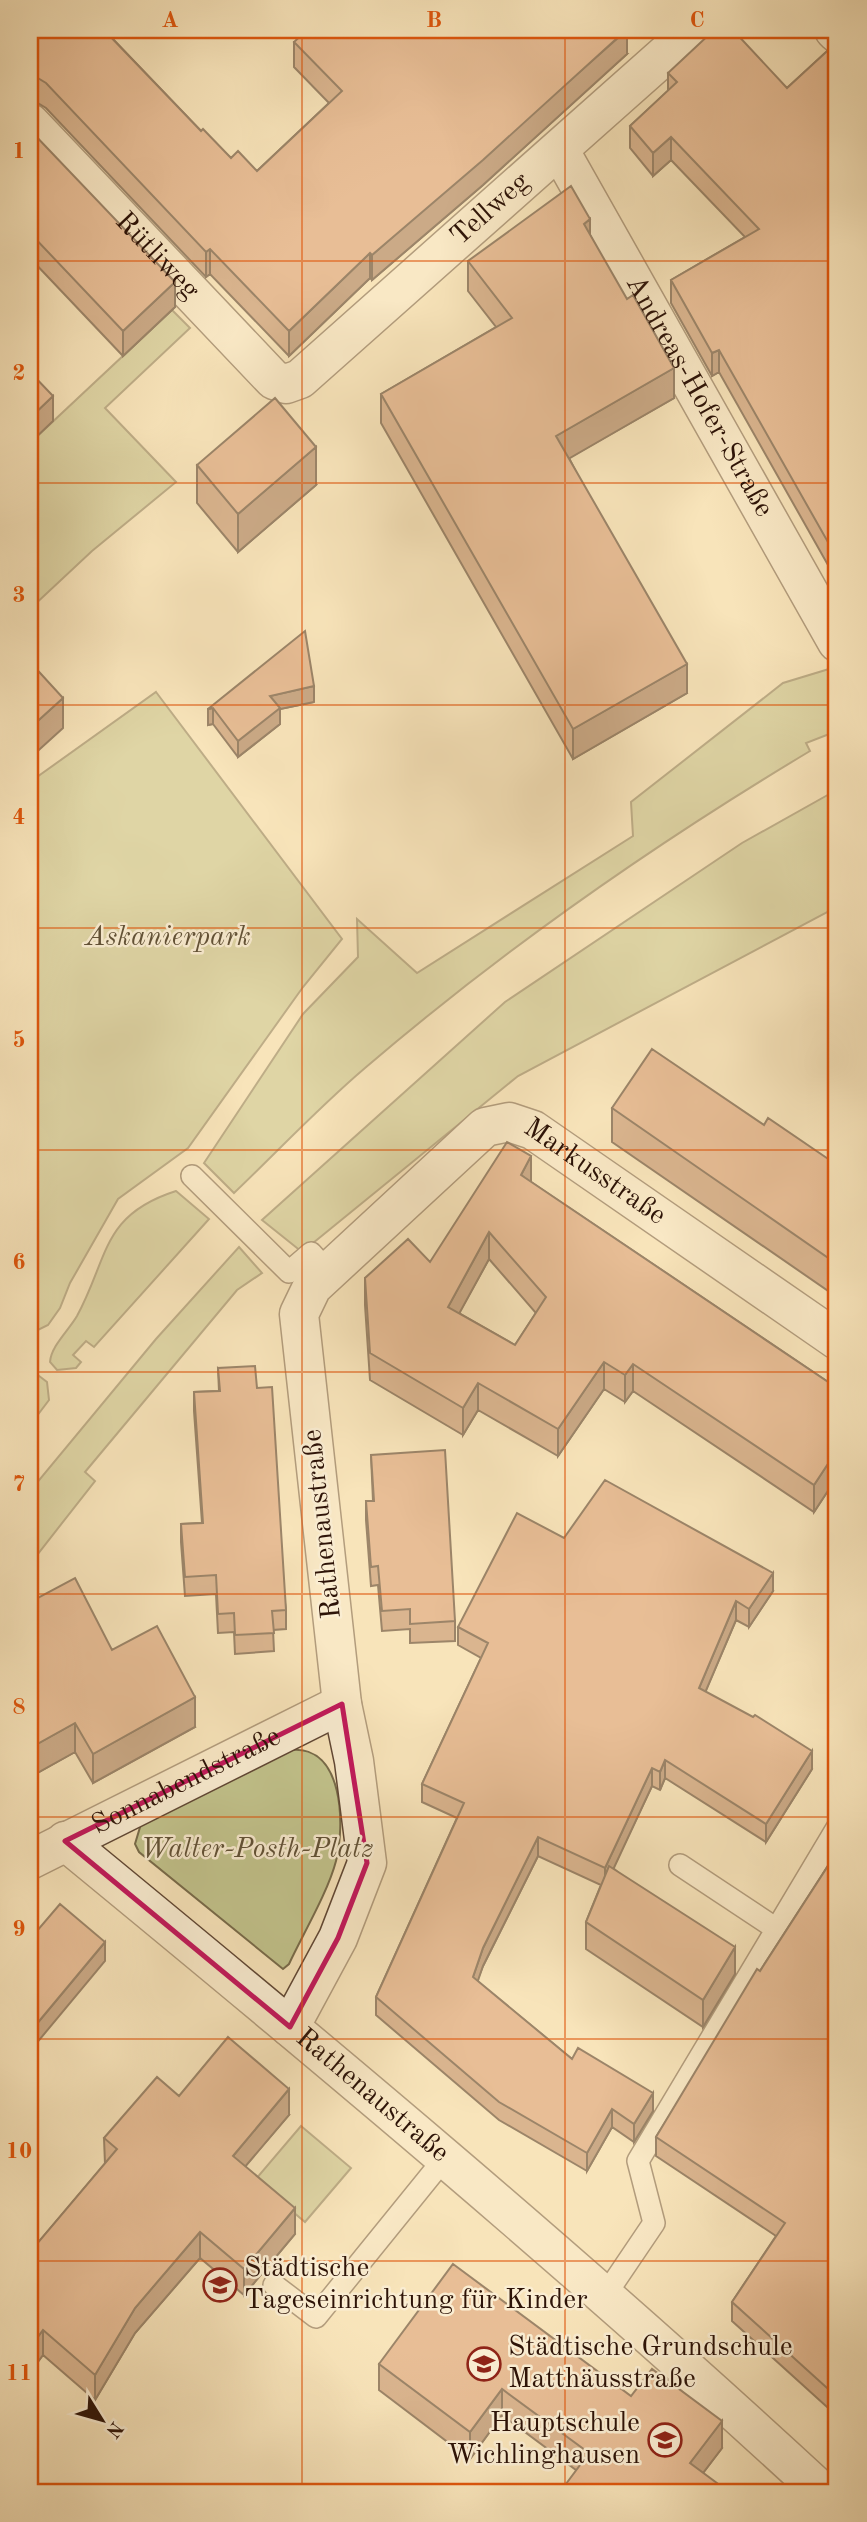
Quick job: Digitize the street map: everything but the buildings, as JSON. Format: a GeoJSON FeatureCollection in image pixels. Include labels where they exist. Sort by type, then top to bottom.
{"type":"FeatureCollection","features":[{"type":"Feature","properties":{"kind":"street","name":"Tellweg"},"geometry":{"type":"LineString","coordinates":[[286,384],[300,379],[560,151],[693,30]]}},
{"type":"Feature","properties":{"kind":"street","name":"Rütliweg"},"geometry":{"type":"LineString","coordinates":[[30,123],[274,380],[286,384]]}},
{"type":"Feature","properties":{"kind":"street","name":"Andreas-Hofer-Straße"},"geometry":{"type":"LineString","coordinates":[[560,151],[837,642]]}},
{"type":"Feature","properties":{"kind":"street","name":"Markusstraße"},"geometry":{"type":"LineString","coordinates":[[328,1272],[485,1127],[509,1122],[533,1130],[837,1340]]}},
{"type":"Feature","properties":{"kind":"street","name":"Rathenaustraße"},"geometry":{"type":"LineString","coordinates":[[328,1272],[312,1287],[299,1314],[342,1704],[354,1762],[367,1863],[338,1937],[290,2027],[688,2368],[822,2492]]}},
{"type":"Feature","properties":{"kind":"street","name":"Sonnabendstraße"},"geometry":{"type":"LineString","coordinates":[[30,1860],[342,1704]]}},
{"type":"Feature","properties":{"kind":"street"},"geometry":{"type":"LineString","coordinates":[[65,1841],[290,2027]]}},
{"type":"Feature","properties":{"kind":"lane"},"geometry":{"type":"LineString","coordinates":[[192,1176],[289,1272],[311,1253],[328,1272]]}},
{"type":"Feature","properties":{"kind":"lane"},"geometry":{"type":"LineString","coordinates":[[604,2297],[654,2223],[638,2161],[837,1828]]}},
{"type":"Feature","properties":{"kind":"lane"},"geometry":{"type":"LineString","coordinates":[[680,1865],[778,1930]]}},
{"type":"Feature","properties":{"kind":"lane"},"geometry":{"type":"LineString","coordinates":[[274,2285],[316,2317],[444,2159]]}},
{"type":"Feature","properties":{"kind":"highlighted area"},"geometry":{"type":"Polygon","coordinates":[[[342,1704],[367,1863],[338,1938],[290,2027],[65,1841],[342,1704]]]}},
{"type":"Feature","properties":{"kind":"green space"},"geometry":{"type":"Polygon","coordinates":[[[172,310],[190,328],[105,408],[176,482],[92,551],[30,609],[30,443],[172,310]]]}},
{"type":"Feature","properties":{"kind":"green space"},"geometry":{"type":"Polygon","coordinates":[[[829,669],[837,684],[837,731],[806,743],[810,751],[637,861],[471,981],[348,1083],[234,1193],[204,1163],[303,1014],[358,957],[357,919],[417,973],[633,836],[631,802],[783,683],[829,669]]]}},
{"type":"Feature","properties":{"kind":"green space","name":"Askanierpark"},"geometry":{"type":"Polygon","coordinates":[[[156,692],[342,939],[303,987],[188,1148],[118,1199],[70,1283],[60,1308],[48,1325],[30,1334],[30,782],[156,692]]]}},
{"type":"Feature","properties":{"kind":"green space"},"geometry":{"type":"Polygon","coordinates":[[[833,792],[837,799],[837,907],[518,1076],[302,1252],[262,1220],[505,1002],[742,843],[833,792]]]}},
{"type":"Feature","properties":{"kind":"green space"},"geometry":{"type":"Polygon","coordinates":[[[176,1191],[209,1219],[94,1347],[86,1341],[73,1355],[81,1362],[76,1368],[57,1370],[50,1362],[51,1356],[77,1316],[110,1240],[133,1212],[176,1191]]]}},
{"type":"Feature","properties":{"kind":"green space"},"geometry":{"type":"Polygon","coordinates":[[[239,1247],[262,1273],[237,1290],[85,1472],[95,1481],[30,1564],[30,1491],[156,1339],[239,1247]]]}},
{"type":"Feature","properties":{"kind":"green space"},"geometry":{"type":"Polygon","coordinates":[[[30,1369],[47,1382],[49,1400],[30,1425],[30,1369]]]}},
{"type":"Feature","properties":{"kind":"green space","name":"Walter-Posth-Platz"},"geometry":{"type":"Polygon","coordinates":[[[291,1750],[309,1752],[322,1760],[331,1774],[337,1790],[340,1828],[336,1861],[327,1886],[289,1964],[283,1969],[139,1852],[135,1844],[141,1824],[291,1750]]]}},
{"type":"Feature","properties":{"kind":"green space"},"geometry":{"type":"Polygon","coordinates":[[[301,2126],[351,2168],[305,2222],[255,2180],[301,2126]]]}},
{"type":"Feature","properties":{"kind":"place","name":"Städtische Tageseinrichtung für Kinder"},"geometry":{"type":"Point","coordinates":[220,2285]}},
{"type":"Feature","properties":{"kind":"place","name":"Städtische Grundschule Matthäusstraße"},"geometry":{"type":"Point","coordinates":[484,2364]}},
{"type":"Feature","properties":{"kind":"place","name":"Hauptschule Wichlinghausen"},"geometry":{"type":"Point","coordinates":[665,2440]}}]}
